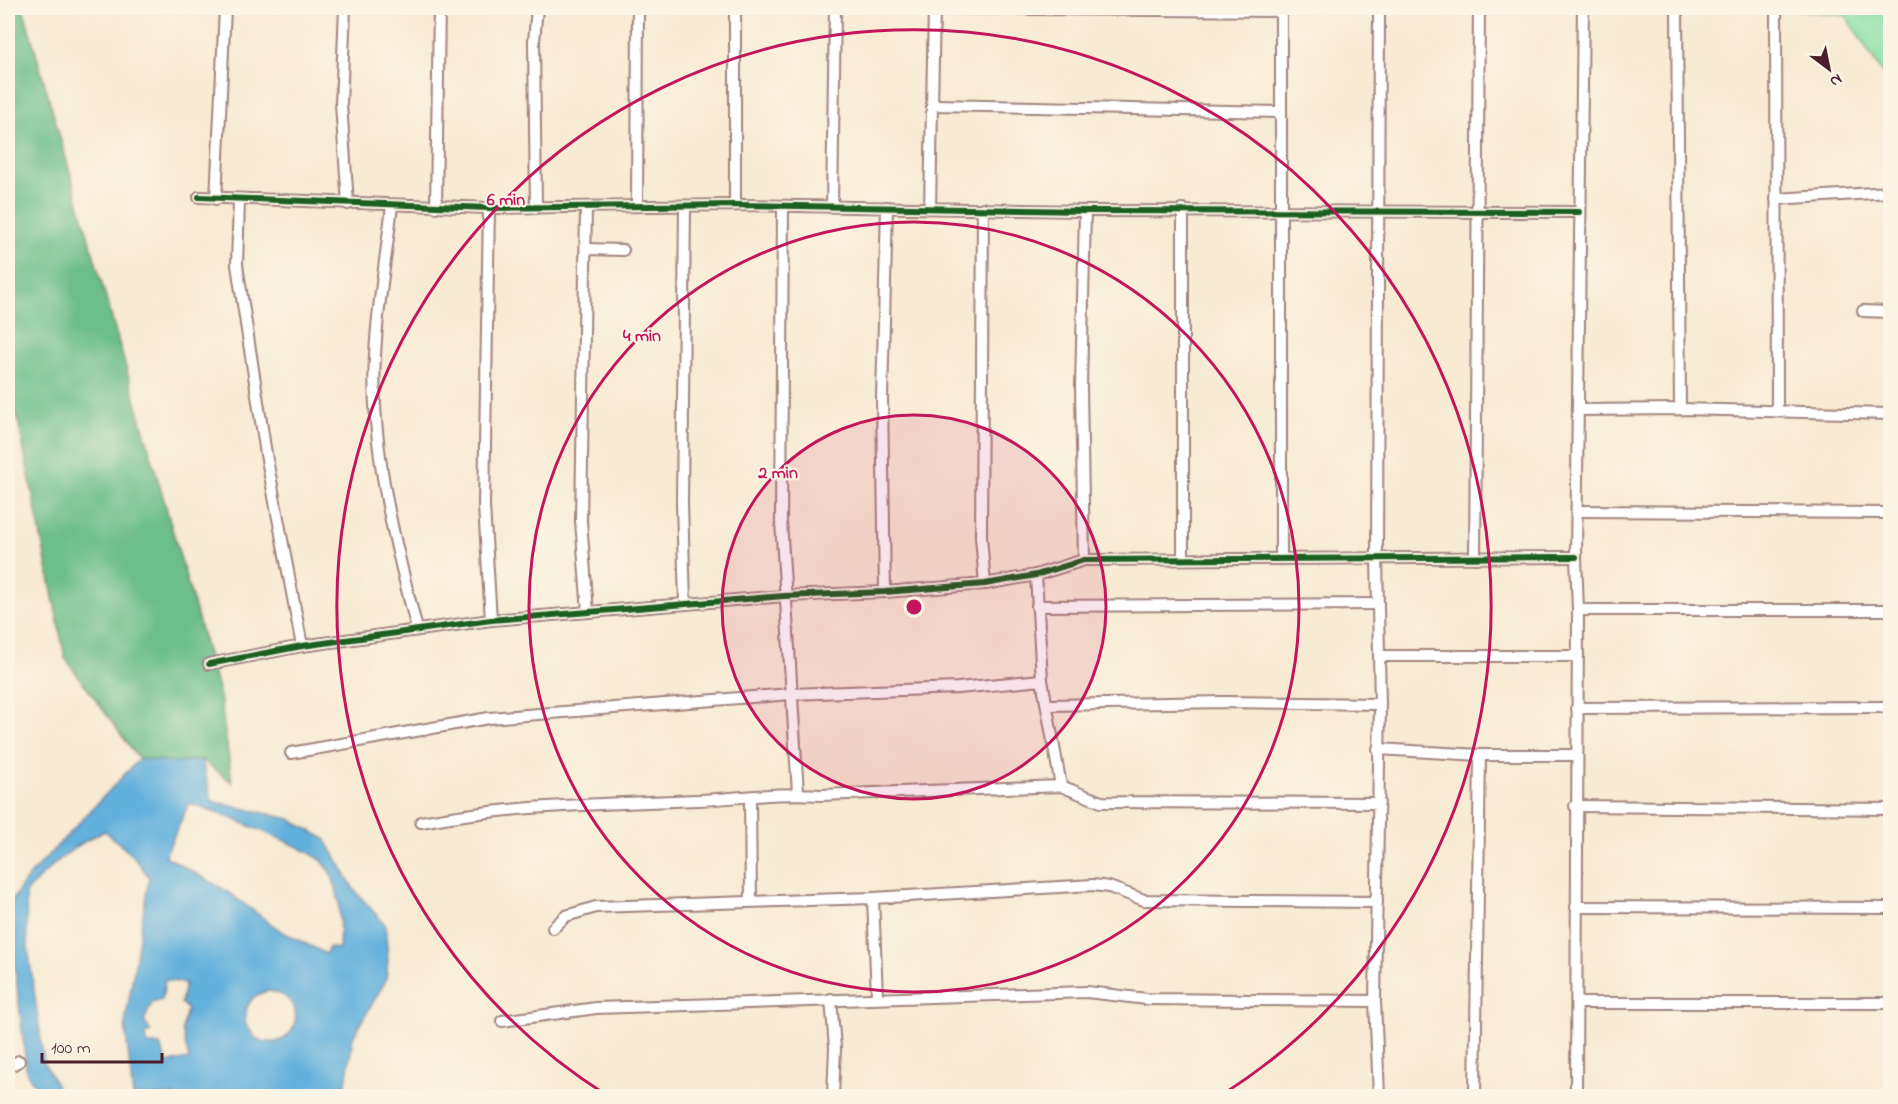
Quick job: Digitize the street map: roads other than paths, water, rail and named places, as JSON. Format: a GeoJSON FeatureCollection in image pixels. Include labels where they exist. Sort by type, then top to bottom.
{"type":"FeatureCollection","features":[{"type":"Feature","properties":{"kind":"street"},"geometry":{"type":"LineString","coordinates":[[216,199],[225,8]]}},
{"type":"Feature","properties":{"kind":"street"},"geometry":{"type":"LineString","coordinates":[[345,8],[341,104],[348,204]]}},
{"type":"Feature","properties":{"kind":"street"},"geometry":{"type":"LineString","coordinates":[[436,207],[439,8]]}},
{"type":"Feature","properties":{"kind":"street"},"geometry":{"type":"LineString","coordinates":[[536,208],[534,41],[537,8]]}},
{"type":"Feature","properties":{"kind":"street"},"geometry":{"type":"LineString","coordinates":[[637,206],[638,8]]}},
{"type":"Feature","properties":{"kind":"street"},"geometry":{"type":"LineString","coordinates":[[735,8],[735,205]]}},
{"type":"Feature","properties":{"kind":"street"},"geometry":{"type":"LineString","coordinates":[[832,206],[835,8]]}},
{"type":"Feature","properties":{"kind":"street"},"geometry":{"type":"LineString","coordinates":[[930,208],[934,105],[934,8],[1281,9],[1281,560]]}},
{"type":"Feature","properties":{"kind":"street"},"geometry":{"type":"LineString","coordinates":[[1378,8],[1377,558],[1380,704],[1375,1001],[1379,1096]]}},
{"type":"Feature","properties":{"kind":"street"},"geometry":{"type":"LineString","coordinates":[[1475,558],[1479,8]]}},
{"type":"Feature","properties":{"kind":"street"},"geometry":{"type":"LineString","coordinates":[[1576,1096],[1578,1003],[1575,806],[1578,610],[1576,557],[1583,8]]}},
{"type":"Feature","properties":{"kind":"street"},"geometry":{"type":"LineString","coordinates":[[1677,8],[1680,409]]}},
{"type":"Feature","properties":{"kind":"street"},"geometry":{"type":"LineString","coordinates":[[1776,8],[1777,411]]}},
{"type":"Feature","properties":{"kind":"street"},"geometry":{"type":"LineString","coordinates":[[934,105],[1281,112]]}},
{"type":"Feature","properties":{"kind":"street"},"geometry":{"type":"LineString","coordinates":[[1776,199],[1890,192]]}},
{"type":"Feature","properties":{"kind":"street"},"geometry":{"type":"LineString","coordinates":[[199,197],[239,201],[489,208],[735,205],[1085,211],[1183,209],[1579,212]]}},
{"type":"Feature","properties":{"kind":"street"},"geometry":{"type":"LineString","coordinates":[[239,201],[237,265],[266,454],[302,646]]}},
{"type":"Feature","properties":{"kind":"street"},"geometry":{"type":"LineString","coordinates":[[392,205],[375,367],[375,405],[388,508],[417,629]]}},
{"type":"Feature","properties":{"kind":"street"},"geometry":{"type":"LineString","coordinates":[[685,207],[682,504],[685,603]]}},
{"type":"Feature","properties":{"kind":"street"},"geometry":{"type":"LineString","coordinates":[[783,207],[781,521],[798,793]]}},
{"type":"Feature","properties":{"kind":"street"},"geometry":{"type":"LineString","coordinates":[[885,592],[882,398],[887,207]]}},
{"type":"Feature","properties":{"kind":"street"},"geometry":{"type":"LineString","coordinates":[[489,208],[484,506],[491,620]]}},
{"type":"Feature","properties":{"kind":"street"},"geometry":{"type":"LineString","coordinates":[[586,208],[581,521],[588,612]]}},
{"type":"Feature","properties":{"kind":"street"},"geometry":{"type":"LineString","coordinates":[[983,208],[981,537],[985,584]]}},
{"type":"Feature","properties":{"kind":"street"},"geometry":{"type":"LineString","coordinates":[[1183,209],[1183,558]]}},
{"type":"Feature","properties":{"kind":"street"},"geometry":{"type":"LineString","coordinates":[[1084,560],[1082,388],[1085,211]]}},
{"type":"Feature","properties":{"kind":"street"},"geometry":{"type":"LineString","coordinates":[[586,249],[623,250]]}},
{"type":"Feature","properties":{"kind":"street"},"geometry":{"type":"LineString","coordinates":[[1863,312],[1890,312]]}},
{"type":"Feature","properties":{"kind":"street"},"geometry":{"type":"LineString","coordinates":[[1579,410],[1680,409],[1890,414]]}},
{"type":"Feature","properties":{"kind":"street"},"geometry":{"type":"LineString","coordinates":[[1577,511],[1890,513]]}},
{"type":"Feature","properties":{"kind":"street"},"geometry":{"type":"LineString","coordinates":[[209,664],[302,646],[491,620],[685,603],[985,584],[1036,575],[1084,560],[1576,557]]}},
{"type":"Feature","properties":{"kind":"street"},"geometry":{"type":"LineString","coordinates":[[1036,575],[1042,680],[1061,786]]}},
{"type":"Feature","properties":{"kind":"street"},"geometry":{"type":"LineString","coordinates":[[1037,606],[1378,604]]}},
{"type":"Feature","properties":{"kind":"street"},"geometry":{"type":"LineString","coordinates":[[1578,610],[1890,610]]}},
{"type":"Feature","properties":{"kind":"street"},"geometry":{"type":"LineString","coordinates":[[1380,656],[1578,656]]}},
{"type":"Feature","properties":{"kind":"street"},"geometry":{"type":"LineString","coordinates":[[291,753],[489,718],[791,694],[958,688],[1042,680]]}},
{"type":"Feature","properties":{"kind":"street"},"geometry":{"type":"LineString","coordinates":[[1048,705],[1225,702],[1380,704]]}},
{"type":"Feature","properties":{"kind":"street"},"geometry":{"type":"LineString","coordinates":[[1577,708],[1890,707]]}},
{"type":"Feature","properties":{"kind":"street"},"geometry":{"type":"LineString","coordinates":[[1378,748],[1480,754],[1576,755]]}},
{"type":"Feature","properties":{"kind":"street"},"geometry":{"type":"LineString","coordinates":[[1475,1096],[1480,754]]}},
{"type":"Feature","properties":{"kind":"street"},"geometry":{"type":"LineString","coordinates":[[421,822],[539,806],[750,798],[798,793],[832,794],[1061,786],[1101,802],[1379,802]]}},
{"type":"Feature","properties":{"kind":"street"},"geometry":{"type":"LineString","coordinates":[[750,798],[751,900]]}},
{"type":"Feature","properties":{"kind":"street"},"geometry":{"type":"LineString","coordinates":[[1575,806],[1890,809]]}},
{"type":"Feature","properties":{"kind":"street"},"geometry":{"type":"LineString","coordinates":[[553,928],[566,916],[596,907],[751,900],[873,898],[1093,885],[1108,887],[1144,900],[1377,902]]}},
{"type":"Feature","properties":{"kind":"street"},"geometry":{"type":"LineString","coordinates":[[873,898],[878,997]]}},
{"type":"Feature","properties":{"kind":"street"},"geometry":{"type":"LineString","coordinates":[[1575,907],[1890,909]]}},
{"type":"Feature","properties":{"kind":"street"},"geometry":{"type":"LineString","coordinates":[[502,1020],[596,1008],[878,997],[1087,992],[1147,999],[1375,1001]]}},
{"type":"Feature","properties":{"kind":"street"},"geometry":{"type":"LineString","coordinates":[[831,999],[835,1048],[833,1096]]}},
{"type":"Feature","properties":{"kind":"street"},"geometry":{"type":"LineString","coordinates":[[1578,1003],[1890,1003]]}},
{"type":"Feature","properties":{"kind":"street"},"geometry":{"type":"LineString","coordinates":[[8,1067],[19,1061]]}},
{"type":"Feature","properties":{"kind":"water"},"geometry":{"type":"Polygon","coordinates":[[[139,759],[175,762],[202,760],[212,801],[290,819],[325,839],[355,891],[385,924],[388,960],[386,980],[353,1037],[344,1096],[133,1096],[125,1024],[149,877],[135,858],[105,831],[82,843],[62,858],[26,893],[27,940],[44,1062],[62,1096],[43,1096],[27,1074],[8,906],[29,876],[139,759]],[[189,803],[165,856],[225,890],[281,931],[326,954],[329,947],[339,949],[339,905],[334,883],[324,863],[282,840],[189,803]],[[165,980],[162,1000],[152,1002],[144,1021],[151,1032],[144,1034],[148,1045],[160,1045],[167,1063],[189,1059],[182,1030],[187,1009],[181,1003],[185,983],[165,980]],[[268,991],[253,998],[247,1006],[245,1023],[255,1038],[269,1042],[281,1040],[290,1034],[294,1024],[295,1014],[292,1003],[283,995],[268,991]]]}}]}
